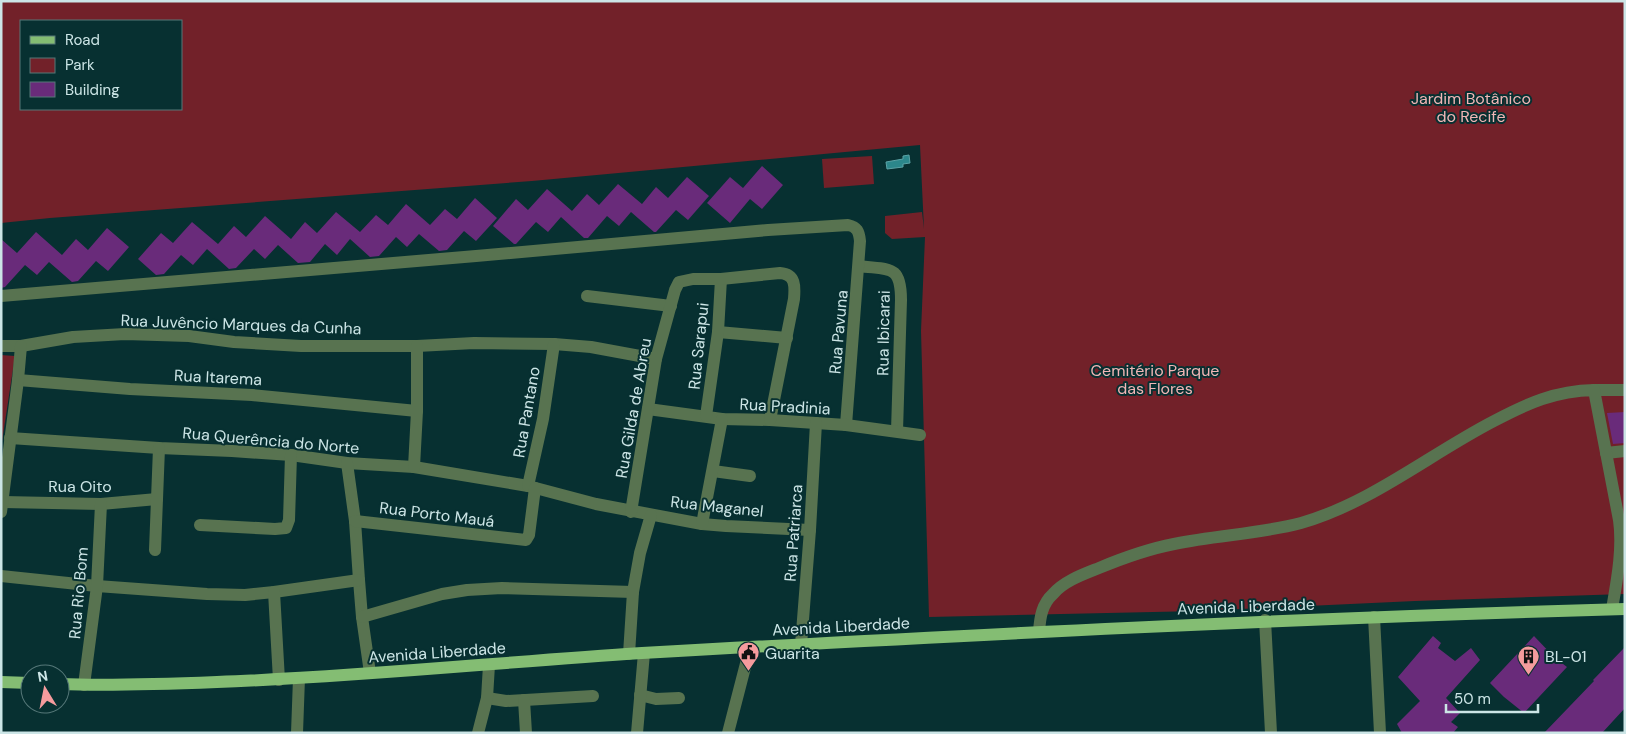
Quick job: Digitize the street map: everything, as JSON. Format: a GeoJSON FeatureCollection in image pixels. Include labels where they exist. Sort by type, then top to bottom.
{"type":"FeatureCollection","features":[{"type":"Feature","properties":{"kind":"main road","name":"Avenida Liberdade"},"geometry":{"type":"LineString","coordinates":[[70,684],[164,684],[279,680],[644,653],[1265,620],[1374,618],[1625,608]]}},
{"type":"Feature","properties":{"kind":"main road"},"geometry":{"type":"LineString","coordinates":[[1,682],[20,683]]}},
{"type":"Feature","properties":{"kind":"street","name":"Rua Pavuna"},"geometry":{"type":"LineString","coordinates":[[1,296],[840,224],[856,228],[859,232],[860,241],[846,425]]}},
{"type":"Feature","properties":{"kind":"street","name":"Rua Ibicarai"},"geometry":{"type":"LineString","coordinates":[[859,266],[890,270],[899,278],[901,300],[897,431]]}},
{"type":"Feature","properties":{"kind":"street"},"geometry":{"type":"LineString","coordinates":[[721,279],[769,274],[787,274],[793,279],[795,286],[794,299],[770,420]]}},
{"type":"Feature","properties":{"kind":"street","name":"Rua Gilda de Abreu"},"geometry":{"type":"LineString","coordinates":[[631,512],[656,359],[675,290],[680,282],[693,279],[721,279]]}},
{"type":"Feature","properties":{"kind":"street","name":"Rua Sarapui"},"geometry":{"type":"LineString","coordinates":[[706,416],[718,332],[721,279]]}},
{"type":"Feature","properties":{"kind":"street"},"geometry":{"type":"LineString","coordinates":[[587,296],[671,306]]}},
{"type":"Feature","properties":{"kind":"street"},"geometry":{"type":"LineString","coordinates":[[718,332],[787,338]]}},
{"type":"Feature","properties":{"kind":"street","name":"Rua Juvêncio Marques da Cunha"},"geometry":{"type":"LineString","coordinates":[[1,346],[21,346],[72,337],[125,334],[189,336],[278,345],[417,346],[474,343],[554,344],[591,347],[656,359]]}},
{"type":"Feature","properties":{"kind":"street","name":"Rua Pantano"},"geometry":{"type":"LineString","coordinates":[[515,540],[526,540],[528,538],[532,487],[554,344]]}},
{"type":"Feature","properties":{"kind":"street"},"geometry":{"type":"LineString","coordinates":[[2,507],[21,346]]}},
{"type":"Feature","properties":{"kind":"street"},"geometry":{"type":"LineString","coordinates":[[414,467],[417,346]]}},
{"type":"Feature","properties":{"kind":"street","name":"Rua Itarema"},"geometry":{"type":"LineString","coordinates":[[18,380],[130,389],[252,395],[416,411]]}},
{"type":"Feature","properties":{"kind":"street"},"geometry":{"type":"LineString","coordinates":[[1594,390],[1621,537],[1612,609]]}},
{"type":"Feature","properties":{"kind":"street"},"geometry":{"type":"LineString","coordinates":[[1039,632],[1044,605],[1053,593],[1066,583],[1091,571],[1128,556],[1174,544],[1290,525],[1329,514],[1355,502],[1472,432],[1537,400],[1562,392],[1625,390]]}},
{"type":"Feature","properties":{"kind":"street","name":"Rua Pradinia"},"geometry":{"type":"LineString","coordinates":[[648,409],[722,419],[846,425],[920,435]]}},
{"type":"Feature","properties":{"kind":"street"},"geometry":{"type":"LineString","coordinates":[[702,524],[722,419]]}},
{"type":"Feature","properties":{"kind":"street","name":"Rua Patriarca"},"geometry":{"type":"LineString","coordinates":[[801,645],[816,423]]}},
{"type":"Feature","properties":{"kind":"street","name":"Rua Querência do Norte"},"geometry":{"type":"LineString","coordinates":[[10,438],[291,455],[347,463],[414,467],[532,487]]}},
{"type":"Feature","properties":{"kind":"street"},"geometry":{"type":"LineString","coordinates":[[155,550],[159,448]]}},
{"type":"Feature","properties":{"kind":"street"},"geometry":{"type":"LineString","coordinates":[[1606,453],[1625,451]]}},
{"type":"Feature","properties":{"kind":"street"},"geometry":{"type":"LineString","coordinates":[[200,525],[286,528],[289,520],[291,455]]}},
{"type":"Feature","properties":{"kind":"street"},"geometry":{"type":"LineString","coordinates":[[347,463],[355,521],[362,617],[370,673]]}},
{"type":"Feature","properties":{"kind":"street"},"geometry":{"type":"LineString","coordinates":[[712,471],[750,476]]}},
{"type":"Feature","properties":{"kind":"street","name":"Rua Maganel"},"geometry":{"type":"LineString","coordinates":[[532,487],[631,512],[702,524],[810,530]]}},
{"type":"Feature","properties":{"kind":"street","name":"Rua Oito"},"geometry":{"type":"LineString","coordinates":[[2,507],[101,504],[157,499]]}},
{"type":"Feature","properties":{"kind":"street","name":"Rua Rio Bom"},"geometry":{"type":"LineString","coordinates":[[84,685],[97,586],[101,504]]}},
{"type":"Feature","properties":{"kind":"street","name":"Rua Maganel"},"geometry":{"type":"LineString","coordinates":[[629,654],[633,592],[640,553],[650,515]]}},
{"type":"Feature","properties":{"kind":"street","name":"Rua Porto Mauá"},"geometry":{"type":"LineString","coordinates":[[355,521],[515,540]]}},
{"type":"Feature","properties":{"kind":"street"},"geometry":{"type":"LineString","coordinates":[[1,576],[97,586],[207,594],[274,592],[358,580]]}},
{"type":"Feature","properties":{"kind":"street"},"geometry":{"type":"LineString","coordinates":[[362,617],[442,594],[467,590],[502,588],[633,592]]}},
{"type":"Feature","properties":{"kind":"street"},"geometry":{"type":"LineString","coordinates":[[274,592],[279,680]]}},
{"type":"Feature","properties":{"kind":"street"},"geometry":{"type":"LineString","coordinates":[[1374,618],[1380,733]]}},
{"type":"Feature","properties":{"kind":"street"},"geometry":{"type":"LineString","coordinates":[[1265,620],[1271,733]]}},
{"type":"Feature","properties":{"kind":"street"},"geometry":{"type":"LineString","coordinates":[[728,733],[750,648]]}},
{"type":"Feature","properties":{"kind":"street"},"geometry":{"type":"LineString","coordinates":[[637,733],[644,653]]}},
{"type":"Feature","properties":{"kind":"street"},"geometry":{"type":"LineString","coordinates":[[478,733],[486,698],[489,665]]}},
{"type":"Feature","properties":{"kind":"street"},"geometry":{"type":"LineString","coordinates":[[297,733],[299,678]]}},
{"type":"Feature","properties":{"kind":"street"},"geometry":{"type":"LineString","coordinates":[[640,695],[656,699],[679,698]]}},
{"type":"Feature","properties":{"kind":"street"},"geometry":{"type":"LineString","coordinates":[[486,698],[506,701],[593,696]]}},
{"type":"Feature","properties":{"kind":"street"},"geometry":{"type":"LineString","coordinates":[[524,700],[526,733]]}},
{"type":"Feature","properties":{"kind":"green space"},"geometry":{"type":"Polygon","coordinates":[[[1,1],[1625,1],[1625,594],[1199,611],[929,617],[921,331],[925,237],[892,239],[885,233],[885,216],[922,212],[924,229],[920,145],[532,181],[1,223],[1,1]]]}},
{"type":"Feature","properties":{"kind":"green space"},"geometry":{"type":"Polygon","coordinates":[[[872,156],[874,184],[824,188],[822,159],[872,156]]]}},
{"type":"Feature","properties":{"kind":"green space"},"geometry":{"type":"Polygon","coordinates":[[[1,355],[15,356],[1,448],[1,355]]]}},
{"type":"Feature","properties":{"kind":"water"},"geometry":{"type":"Polygon","coordinates":[[[909,155],[910,163],[903,164],[903,167],[887,169],[886,162],[903,159],[903,156],[909,155]]]}},
{"type":"Feature","properties":{"kind":"building"},"geometry":{"type":"Polygon","coordinates":[[[762,166],[783,185],[762,209],[750,199],[730,223],[707,203],[730,177],[743,188],[762,166]]]}},
{"type":"Feature","properties":{"kind":"building"},"geometry":{"type":"Polygon","coordinates":[[[687,177],[709,196],[688,220],[676,210],[656,232],[631,212],[619,226],[607,216],[588,238],[584,238],[561,217],[548,232],[536,222],[516,244],[493,226],[516,199],[528,210],[547,189],[572,211],[587,194],[599,205],[618,184],[642,204],[656,187],[668,198],[687,177]]]}},
{"type":"Feature","properties":{"kind":"building"},"geometry":{"type":"Polygon","coordinates":[[[475,198],[497,218],[476,241],[464,231],[447,250],[439,251],[419,234],[407,247],[396,237],[379,256],[370,257],[350,239],[337,255],[325,244],[310,262],[298,263],[278,245],[265,259],[254,249],[236,268],[229,269],[207,249],[193,265],[181,255],[164,274],[156,275],[138,259],[161,233],[173,243],[192,222],[218,244],[234,226],[246,237],[265,216],[291,239],[305,222],[317,233],[336,212],[360,232],[376,215],[388,225],[406,204],[430,225],[445,209],[457,219],[475,198]]]}},
{"type":"Feature","properties":{"kind":"building"},"geometry":{"type":"Polygon","coordinates":[[[107,228],[129,247],[108,271],[96,261],[78,281],[72,282],[49,262],[37,275],[25,265],[5,287],[1,288],[1,239],[17,253],[36,232],[62,255],[76,239],[88,250],[107,228]]]}},
{"type":"Feature","properties":{"kind":"building"},"geometry":{"type":"Polygon","coordinates":[[[1625,412],[1625,443],[1613,444],[1607,413],[1625,412]]]}},
{"type":"Feature","properties":{"kind":"building"},"geometry":{"type":"Polygon","coordinates":[[[1433,636],[1441,643],[1438,648],[1455,661],[1471,648],[1480,660],[1446,698],[1460,713],[1451,722],[1458,727],[1453,733],[1402,733],[1397,724],[1420,701],[1398,677],[1433,636]]]}},
{"type":"Feature","properties":{"kind":"building","name":"BL-01"},"geometry":{"type":"Polygon","coordinates":[[[1534,636],[1554,657],[1567,667],[1524,713],[1490,683],[1534,636]]]}},
{"type":"Feature","properties":{"kind":"building"},"geometry":{"type":"Polygon","coordinates":[[[1625,647],[1625,708],[1602,733],[1544,733],[1594,681],[1625,647]]]}},
{"type":"Feature","properties":{"kind":"place","name":"Guarita"},"geometry":{"type":"Point","coordinates":[749,672]}},
{"type":"Feature","properties":{"kind":"place","name":"BL-01"},"geometry":{"type":"Point","coordinates":[1529,675]}},
{"type":"Feature","properties":{"kind":"park label","name":"Jardim Botânico do Recife"},"geometry":{"type":"Point","coordinates":[1471,107]}},
{"type":"Feature","properties":{"kind":"park label","name":"Cemitério Parque das Flores"},"geometry":{"type":"Point","coordinates":[1155,379]}}]}
